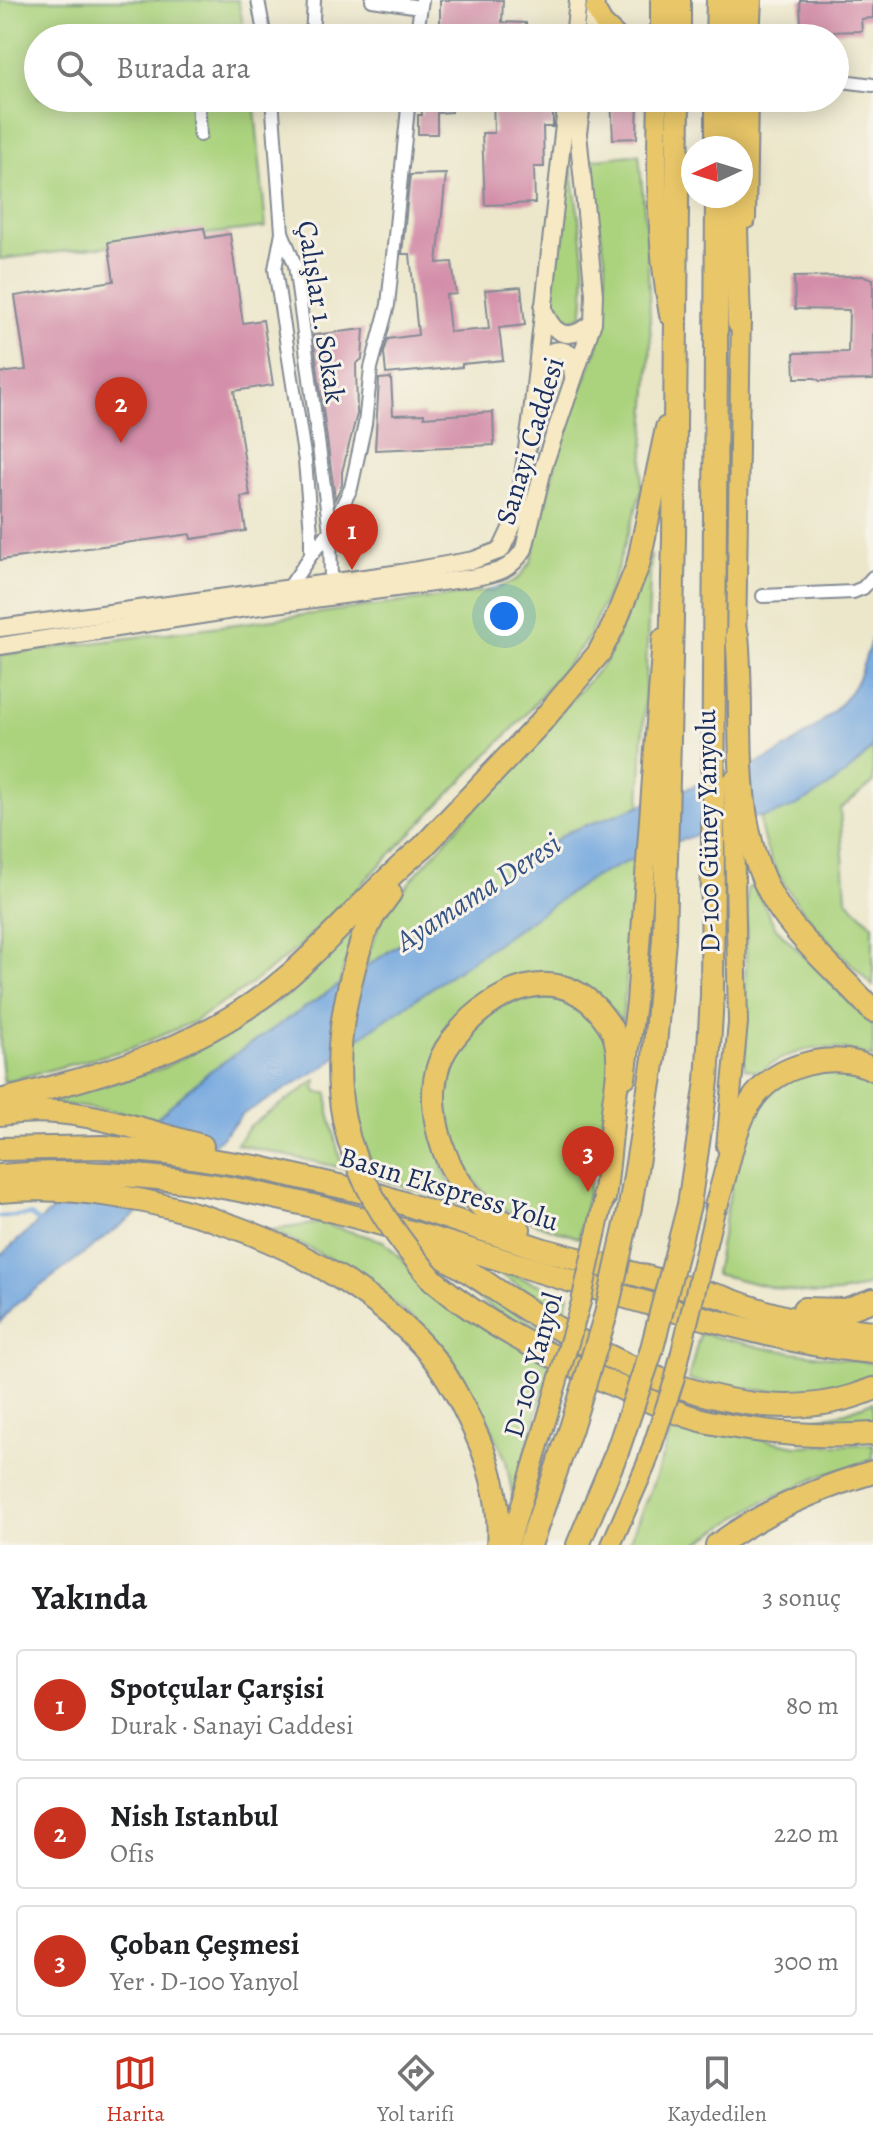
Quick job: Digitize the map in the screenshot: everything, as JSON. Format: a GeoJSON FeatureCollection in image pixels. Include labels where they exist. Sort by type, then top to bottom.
{"type":"FeatureCollection","features":[{"type":"Feature","properties":{"kind":"highway"},"geometry":{"type":"LineString","coordinates":[[667,24],[679,0]]}},
{"type":"Feature","properties":{"kind":"highway"},"geometry":{"type":"LineString","coordinates":[[717,24],[718,0]]}},
{"type":"Feature","properties":{"kind":"highway"},"geometry":{"type":"LineString","coordinates":[[734,0],[734,24]]}},
{"type":"Feature","properties":{"kind":"highway"},"geometry":{"type":"LineString","coordinates":[[530,1545],[606,1314],[646,1117],[662,975],[677,339],[663,112]]}},
{"type":"Feature","properties":{"kind":"highway"},"geometry":{"type":"LineString","coordinates":[[717,112],[717,136]]}},
{"type":"Feature","properties":{"kind":"highway"},"geometry":{"type":"LineString","coordinates":[[735,112],[735,136]]}},
{"type":"Feature","properties":{"kind":"highway"},"geometry":{"type":"LineString","coordinates":[[578,1545],[617,1452],[651,1352],[689,1205],[707,1081],[712,996],[717,208]]}},
{"type":"Feature","properties":{"kind":"highway"},"geometry":{"type":"LineString","coordinates":[[735,208],[739,323]]}},
{"type":"Feature","properties":{"kind":"highway"},"geometry":{"type":"LineString","coordinates":[[676,396],[664,438],[638,565],[599,653],[574,685],[423,847],[374,915],[363,937],[349,986],[341,1037],[339,1063],[343,1115],[365,1186],[392,1230],[433,1280],[481,1316],[552,1357],[681,1413],[707,1421],[825,1435],[873,1434]]}},
{"type":"Feature","properties":{"kind":"highway"},"geometry":{"type":"LineString","coordinates":[[737,635],[746,817],[753,853],[781,910],[802,938],[870,1007]]}},
{"type":"Feature","properties":{"kind":"highway"},"geometry":{"type":"LineString","coordinates":[[0,1101],[115,1071],[212,1029],[290,976],[403,863],[423,847]]}},
{"type":"Feature","properties":{"kind":"highway"},"geometry":{"type":"LineString","coordinates":[[577,1258],[499,1221],[484,1209],[460,1183],[448,1162],[440,1138],[434,1097],[439,1064],[465,1024],[496,997],[524,987],[557,986],[591,1003],[614,1033],[619,1063],[604,1199]]}},
{"type":"Feature","properties":{"kind":"highway"},"geometry":{"type":"LineString","coordinates":[[716,1206],[740,1119],[752,1097],[764,1084],[793,1068],[814,1062],[853,1062],[873,1069]]}},
{"type":"Feature","properties":{"kind":"highway"},"geometry":{"type":"LineString","coordinates":[[0,1114],[49,1111],[117,1120],[214,1154]]}},
{"type":"Feature","properties":{"kind":"highway"},"geometry":{"type":"LineString","coordinates":[[0,1149],[104,1147],[214,1154]]}},
{"type":"Feature","properties":{"kind":"highway","name":"Basın Ekspress Yolu"},"geometry":{"type":"LineString","coordinates":[[214,1154],[256,1167],[382,1196],[544,1250],[722,1297],[743,1306],[815,1324],[873,1332]]}},
{"type":"Feature","properties":{"kind":"highway","name":"Basın Ekspress Yolu"},"geometry":{"type":"LineString","coordinates":[[0,1176],[79,1173],[194,1183],[281,1198],[428,1235],[636,1301],[737,1328],[814,1345],[873,1352]]}},
{"type":"Feature","properties":{"kind":"highway"},"geometry":{"type":"LineString","coordinates":[[0,1191],[100,1193],[151,1201],[210,1218],[293,1252],[359,1292],[411,1333],[450,1382],[477,1437],[494,1489],[498,1545]]}},
{"type":"Feature","properties":{"kind":"highway"},"geometry":{"type":"LineString","coordinates":[[339,1213],[434,1251],[594,1348],[683,1390],[724,1400],[795,1406],[840,1401],[873,1389]]}},
{"type":"Feature","properties":{"kind":"highway"},"geometry":{"type":"LineString","coordinates":[[722,1297],[821,1311],[845,1310],[873,1300]]}},
{"type":"Feature","properties":{"kind":"highway"},"geometry":{"type":"LineString","coordinates":[[717,1545],[770,1511],[821,1489],[873,1472]]}},
{"type":"Feature","properties":{"kind":"main road"},"geometry":{"type":"LineString","coordinates":[[660,0],[661,24]]}},
{"type":"Feature","properties":{"kind":"main road"},"geometry":{"type":"LineString","coordinates":[[751,24],[752,0]]}},
{"type":"Feature","properties":{"kind":"main road"},"geometry":{"type":"LineString","coordinates":[[580,24],[590,3]]}},
{"type":"Feature","properties":{"kind":"main road"},"geometry":{"type":"LineString","coordinates":[[590,3],[591,24]]}},
{"type":"Feature","properties":{"kind":"main road"},"geometry":{"type":"LineString","coordinates":[[590,3],[604,24]]}},
{"type":"Feature","properties":{"kind":"main road","name":"Sanayi Caddesi"},"geometry":{"type":"LineString","coordinates":[[0,628],[288,589],[474,560],[501,550],[517,516],[565,112]]}},
{"type":"Feature","properties":{"kind":"main road","name":"Sanayi Caddesi"},"geometry":{"type":"LineString","coordinates":[[0,646],[470,578],[505,570],[517,560],[524,549],[544,465],[593,322],[593,273],[578,133],[581,112]]}},
{"type":"Feature","properties":{"kind":"main road","name":"D-100 Güney Yanyolu"},"geometry":{"type":"LineString","coordinates":[[611,1545],[646,1465],[674,1381],[716,1206],[733,1091],[738,1023],[732,748],[737,635],[739,323],[745,284],[748,112]]}},
{"type":"Feature","properties":{"kind":"main road"},"geometry":{"type":"LineString","coordinates":[[542,305],[553,327],[561,334],[583,331],[593,322]]}},
{"type":"Feature","properties":{"kind":"main road"},"geometry":{"type":"LineString","coordinates":[[538,359],[551,351],[565,351],[570,354],[573,377]]}},
{"type":"Feature","properties":{"kind":"main road","name":"D-100 Yanyol"},"geometry":{"type":"LineString","coordinates":[[509,1545],[581,1302],[622,1107],[636,1002],[664,607],[674,538]]}},
{"type":"Feature","properties":{"kind":"street"},"geometry":{"type":"LineString","coordinates":[[258,0],[262,24]]}},
{"type":"Feature","properties":{"kind":"street"},"geometry":{"type":"LineString","coordinates":[[313,24],[314,0]]}},
{"type":"Feature","properties":{"kind":"street"},"geometry":{"type":"LineString","coordinates":[[372,0],[421,3],[418,24]]}},
{"type":"Feature","properties":{"kind":"street"},"geometry":{"type":"LineString","coordinates":[[849,82],[873,85]]}},
{"type":"Feature","properties":{"kind":"street"},"geometry":{"type":"LineString","coordinates":[[199,112],[200,135]]}},
{"type":"Feature","properties":{"kind":"street","name":"Çalışlar 1. Sokak"},"geometry":{"type":"LineString","coordinates":[[273,112],[282,232],[295,265],[330,531],[331,582]]}},
{"type":"Feature","properties":{"kind":"street"},"geometry":{"type":"LineString","coordinates":[[288,589],[330,531],[351,488],[365,424],[371,368],[388,305],[408,112]]}},
{"type":"Feature","properties":{"kind":"street"},"geometry":{"type":"LineString","coordinates":[[282,232],[275,269],[305,461],[311,555]]}},
{"type":"Feature","properties":{"kind":"street"},"geometry":{"type":"LineString","coordinates":[[763,596],[853,592],[863,588],[873,577]]}},
{"type":"Feature","properties":{"kind":"green space"},"geometry":{"type":"Polygon","coordinates":[[[0,0],[238,0],[243,24],[24,24],[24,112],[255,112],[266,227],[0,259],[0,0]]]}},
{"type":"Feature","properties":{"kind":"green space"},"geometry":{"type":"Polygon","coordinates":[[[639,154],[647,240],[651,345],[641,493],[614,578],[587,640],[523,718],[355,891],[297,949],[243,990],[193,1022],[129,1049],[4,1082],[0,1047],[0,655],[494,590],[518,579],[531,562],[561,439],[597,349],[605,299],[606,263],[588,160],[639,154]]]}},
{"type":"Feature","properties":{"kind":"green space"},"geometry":{"type":"Polygon","coordinates":[[[571,166],[585,279],[582,316],[571,320],[555,308],[551,290],[571,166]]]}},
{"type":"Feature","properties":{"kind":"green space"},"geometry":{"type":"Polygon","coordinates":[[[651,554],[640,806],[568,832],[362,969],[384,914],[607,660],[651,554]]]}},
{"type":"Feature","properties":{"kind":"green space"},"geometry":{"type":"Polygon","coordinates":[[[873,747],[873,783],[840,809],[846,899],[873,925],[873,986],[820,931],[787,888],[764,842],[760,819],[821,789],[873,747]]]}},
{"type":"Feature","properties":{"kind":"green space"},"geometry":{"type":"Polygon","coordinates":[[[638,856],[622,1022],[588,988],[547,977],[521,977],[494,987],[462,1013],[440,1044],[442,1168],[463,1205],[377,1178],[359,1133],[349,1092],[350,1044],[590,879],[638,856]]]}},
{"type":"Feature","properties":{"kind":"green space"},"geometry":{"type":"Polygon","coordinates":[[[753,885],[776,928],[873,1026],[873,1058],[842,1050],[814,1049],[787,1056],[759,1072],[744,1068],[747,889],[753,885]]]}},
{"type":"Feature","properties":{"kind":"green space"},"geometry":{"type":"Polygon","coordinates":[[[355,928],[339,985],[210,1071],[156,1118],[48,1102],[46,1099],[161,1069],[226,1034],[292,992],[355,928]]]}},
{"type":"Feature","properties":{"kind":"green space"},"geometry":{"type":"Polygon","coordinates":[[[548,994],[572,998],[609,1036],[611,1080],[579,1238],[510,1212],[482,1190],[462,1160],[447,1108],[445,1091],[450,1089],[452,1064],[476,1028],[494,1011],[511,1001],[548,994]]]}},
{"type":"Feature","properties":{"kind":"green space"},"geometry":{"type":"Polygon","coordinates":[[[836,1068],[873,1079],[873,1283],[835,1294],[815,1294],[715,1274],[739,1144],[753,1109],[789,1078],[836,1068]]]}},
{"type":"Feature","properties":{"kind":"green space"},"geometry":{"type":"Polygon","coordinates":[[[317,1080],[315,1089],[318,1093],[328,1093],[329,1112],[342,1168],[236,1144],[251,1125],[317,1080]]]}},
{"type":"Feature","properties":{"kind":"green space"},"geometry":{"type":"Polygon","coordinates":[[[321,1223],[383,1241],[437,1294],[551,1365],[513,1498],[506,1460],[488,1420],[449,1354],[426,1328],[339,1263],[271,1230],[321,1223]]]}},
{"type":"Feature","properties":{"kind":"green space"},"geometry":{"type":"Polygon","coordinates":[[[436,1263],[557,1337],[555,1345],[477,1298],[436,1263]]]}},
{"type":"Feature","properties":{"kind":"green space"},"geometry":{"type":"Polygon","coordinates":[[[489,1267],[569,1295],[565,1315],[489,1267]]]}},
{"type":"Feature","properties":{"kind":"green space"},"geometry":{"type":"Polygon","coordinates":[[[700,1333],[764,1348],[873,1363],[873,1374],[851,1383],[805,1391],[758,1390],[688,1380],[700,1333]]]}},
{"type":"Feature","properties":{"kind":"green space"},"geometry":{"type":"Polygon","coordinates":[[[873,1402],[873,1422],[816,1422],[816,1418],[873,1402]]]}},
{"type":"Feature","properties":{"kind":"green space"},"geometry":{"type":"Polygon","coordinates":[[[674,1421],[796,1446],[873,1444],[873,1460],[823,1475],[764,1501],[694,1545],[628,1545],[674,1421]]]}},
{"type":"Feature","properties":{"kind":"water"},"geometry":{"type":"Polygon","coordinates":[[[873,635],[873,747],[848,772],[815,796],[779,813],[745,817],[646,853],[590,879],[350,1044],[327,1065],[243,1114],[220,1139],[140,1211],[14,1306],[0,1322],[0,1256],[210,1071],[568,832],[768,759],[792,744],[829,716],[848,695],[873,635]]]}},
{"type":"Feature","properties":{"kind":"building"},"geometry":{"type":"Polygon","coordinates":[[[440,0],[503,0],[502,22],[526,23],[526,24],[440,24],[440,0]]]}},
{"type":"Feature","properties":{"kind":"building"},"geometry":{"type":"Polygon","coordinates":[[[800,0],[873,0],[873,18],[861,19],[862,31],[849,31],[849,24],[801,24],[800,0]]]}},
{"type":"Feature","properties":{"kind":"building"},"geometry":{"type":"Polygon","coordinates":[[[422,112],[451,112],[437,113],[437,134],[418,134],[418,115],[422,115],[422,112]]]}},
{"type":"Feature","properties":{"kind":"building"},"geometry":{"type":"Polygon","coordinates":[[[493,112],[553,112],[553,127],[543,127],[544,167],[534,167],[535,203],[485,205],[482,133],[494,133],[493,112]]]}},
{"type":"Feature","properties":{"kind":"building"},"geometry":{"type":"Polygon","coordinates":[[[612,112],[638,112],[637,138],[613,139],[612,112]]]}},
{"type":"Feature","properties":{"kind":"building"},"geometry":{"type":"Polygon","coordinates":[[[446,174],[437,263],[452,262],[456,294],[446,295],[450,332],[489,329],[485,290],[521,287],[525,325],[499,328],[503,360],[386,374],[384,353],[388,339],[418,335],[410,254],[402,254],[410,175],[446,174]]]}},
{"type":"Feature","properties":{"kind":"building"},"geometry":{"type":"Polygon","coordinates":[[[204,228],[206,238],[230,234],[243,323],[263,320],[273,385],[234,391],[250,496],[241,497],[246,531],[191,539],[190,534],[0,560],[0,373],[26,370],[15,296],[114,281],[108,242],[204,228]]]}},
{"type":"Feature","properties":{"kind":"building"},"geometry":{"type":"Polygon","coordinates":[[[864,276],[873,279],[873,380],[795,378],[794,353],[848,352],[849,310],[795,309],[794,277],[864,276]]]}},
{"type":"Feature","properties":{"kind":"building"},"geometry":{"type":"Polygon","coordinates":[[[364,329],[362,359],[356,364],[357,414],[342,472],[342,485],[335,499],[313,335],[364,329]]]}},
{"type":"Feature","properties":{"kind":"building"},"geometry":{"type":"Polygon","coordinates":[[[391,378],[393,415],[424,414],[424,417],[493,412],[494,445],[375,450],[379,379],[391,378]]]}},
{"type":"Feature","properties":{"kind":"waterway"},"geometry":{"type":"LineString","coordinates":[[0,1217],[31,1215],[42,1225]]}},
{"type":"Feature","properties":{"kind":"place","name":"Nish Istanbul"},"geometry":{"type":"Point","coordinates":[121,443]}},
{"type":"Feature","properties":{"kind":"place","name":"Spotçular Çarşisi"},"geometry":{"type":"Point","coordinates":[352,570]}},
{"type":"Feature","properties":{"kind":"place","name":"Çoban Çeşmesi"},"geometry":{"type":"Point","coordinates":[588,1192]}},
{"type":"Feature","properties":{"kind":"water label","name":"Ayamama Deresi"},"geometry":{"type":"Point","coordinates":[478,892]}}]}
